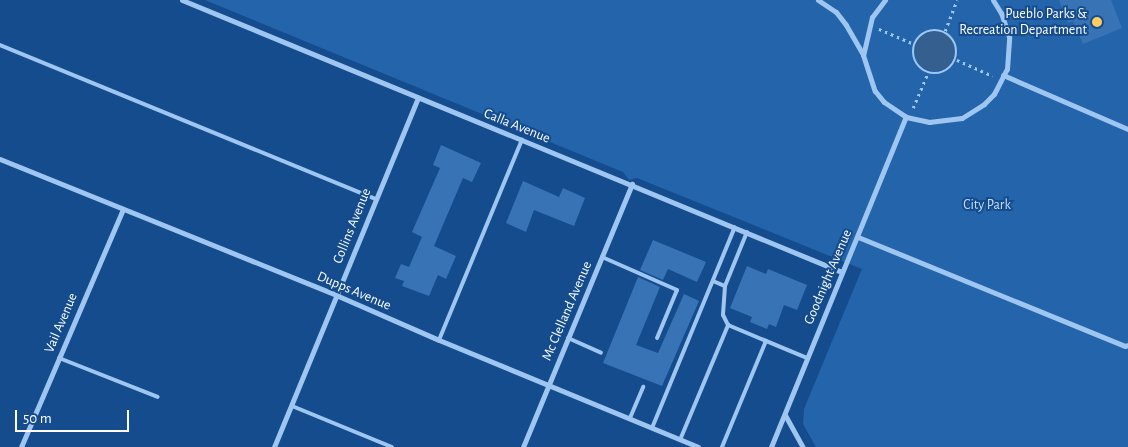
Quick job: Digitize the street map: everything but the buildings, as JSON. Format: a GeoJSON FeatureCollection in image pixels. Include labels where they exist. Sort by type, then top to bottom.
{"type":"FeatureCollection","features":[{"type":"Feature","properties":{"kind":"street","name":"Calla Avenue"},"geometry":{"type":"LineString","coordinates":[[182,0],[842,272]]}},
{"type":"Feature","properties":{"kind":"street"},"geometry":{"type":"LineString","coordinates":[[818,0],[836,12],[846,24],[863,55],[875,91],[884,102],[906,116],[929,122],[962,118],[984,104],[994,94],[1007,69],[1009,38],[1002,13],[993,0]]}},
{"type":"Feature","properties":{"kind":"street"},"geometry":{"type":"LineString","coordinates":[[863,55],[872,17],[885,0]]}},
{"type":"Feature","properties":{"kind":"street"},"geometry":{"type":"LineString","coordinates":[[1003,75],[1128,128]]}},
{"type":"Feature","properties":{"kind":"street","name":"Collins Avenue"},"geometry":{"type":"LineString","coordinates":[[274,447],[418,98]]}},
{"type":"Feature","properties":{"kind":"street","name":"Goodnight Avenue"},"geometry":{"type":"LineString","coordinates":[[771,447],[906,116]]}},
{"type":"Feature","properties":{"kind":"street","name":"Dupps Avenue"},"geometry":{"type":"LineString","coordinates":[[0,159],[336,295],[439,340],[698,447]]}},
{"type":"Feature","properties":{"kind":"street","name":"Mc Clelland Avenue"},"geometry":{"type":"LineString","coordinates":[[523,447],[632,184]]}},
{"type":"Feature","properties":{"kind":"street","name":"Vail Avenue"},"geometry":{"type":"LineString","coordinates":[[21,447],[122,209]]}},
{"type":"Feature","properties":{"kind":"street"},"geometry":{"type":"LineString","coordinates":[[858,237],[1125,346],[1128,345]]}},
{"type":"Feature","properties":{"kind":"street"},"geometry":{"type":"LineString","coordinates":[[785,415],[803,447]]}},
{"type":"Feature","properties":{"kind":"lane"},"geometry":{"type":"LineString","coordinates":[[0,45],[376,199]]}},
{"type":"Feature","properties":{"kind":"lane"},"geometry":{"type":"LineString","coordinates":[[439,340],[522,140]]}},
{"type":"Feature","properties":{"kind":"lane"},"geometry":{"type":"LineString","coordinates":[[652,428],[735,227]]}},
{"type":"Feature","properties":{"kind":"lane"},"geometry":{"type":"LineString","coordinates":[[747,232],[725,286],[723,316],[728,325],[808,358]]}},
{"type":"Feature","properties":{"kind":"lane"},"geometry":{"type":"LineString","coordinates":[[602,257],[677,290],[657,338]]}},
{"type":"Feature","properties":{"kind":"lane"},"geometry":{"type":"LineString","coordinates":[[713,281],[725,286]]}},
{"type":"Feature","properties":{"kind":"lane"},"geometry":{"type":"LineString","coordinates":[[680,440],[728,325]]}},
{"type":"Feature","properties":{"kind":"lane"},"geometry":{"type":"LineString","coordinates":[[568,338],[602,353]]}},
{"type":"Feature","properties":{"kind":"lane"},"geometry":{"type":"LineString","coordinates":[[722,447],[766,341]]}},
{"type":"Feature","properties":{"kind":"lane"},"geometry":{"type":"LineString","coordinates":[[59,358],[158,396]]}},
{"type":"Feature","properties":{"kind":"lane"},"geometry":{"type":"LineString","coordinates":[[630,418],[643,387]]}},
{"type":"Feature","properties":{"kind":"lane"},"geometry":{"type":"LineString","coordinates":[[292,406],[392,447]]}},
{"type":"Feature","properties":{"kind":"path"},"geometry":{"type":"LineString","coordinates":[[944,32],[957,0]]}},
{"type":"Feature","properties":{"kind":"path"},"geometry":{"type":"LineString","coordinates":[[879,29],[914,44]]}},
{"type":"Feature","properties":{"kind":"path"},"geometry":{"type":"LineString","coordinates":[[936,30],[944,32],[950,35],[955,42],[956,60],[947,72],[938,74],[928,73],[914,60],[914,44],[924,33],[936,30]]}},
{"type":"Feature","properties":{"kind":"path"},"geometry":{"type":"LineString","coordinates":[[956,60],[993,76]]}},
{"type":"Feature","properties":{"kind":"path"},"geometry":{"type":"LineString","coordinates":[[912,110],[928,73]]}},
{"type":"Feature","properties":{"kind":"green space","name":"City Park"},"geometry":{"type":"Polygon","coordinates":[[[205,0],[1128,0],[1128,447],[816,447],[803,424],[804,409],[862,269],[637,178],[629,180],[623,172],[205,0]],[[945,34],[920,38],[915,50],[927,70],[940,71],[950,64],[954,58],[954,45],[945,34]]]}},
{"type":"Feature","properties":{"kind":"shaded area"},"geometry":{"type":"Polygon","coordinates":[[[935,31],[946,34],[952,40],[955,51],[952,62],[946,68],[935,71],[924,68],[918,62],[915,51],[918,40],[924,34],[935,31]]]}},
{"type":"Feature","properties":{"kind":"place","name":"Pueblo Parks & Recreation Department"},"geometry":{"type":"Point","coordinates":[1097,22]}}]}
